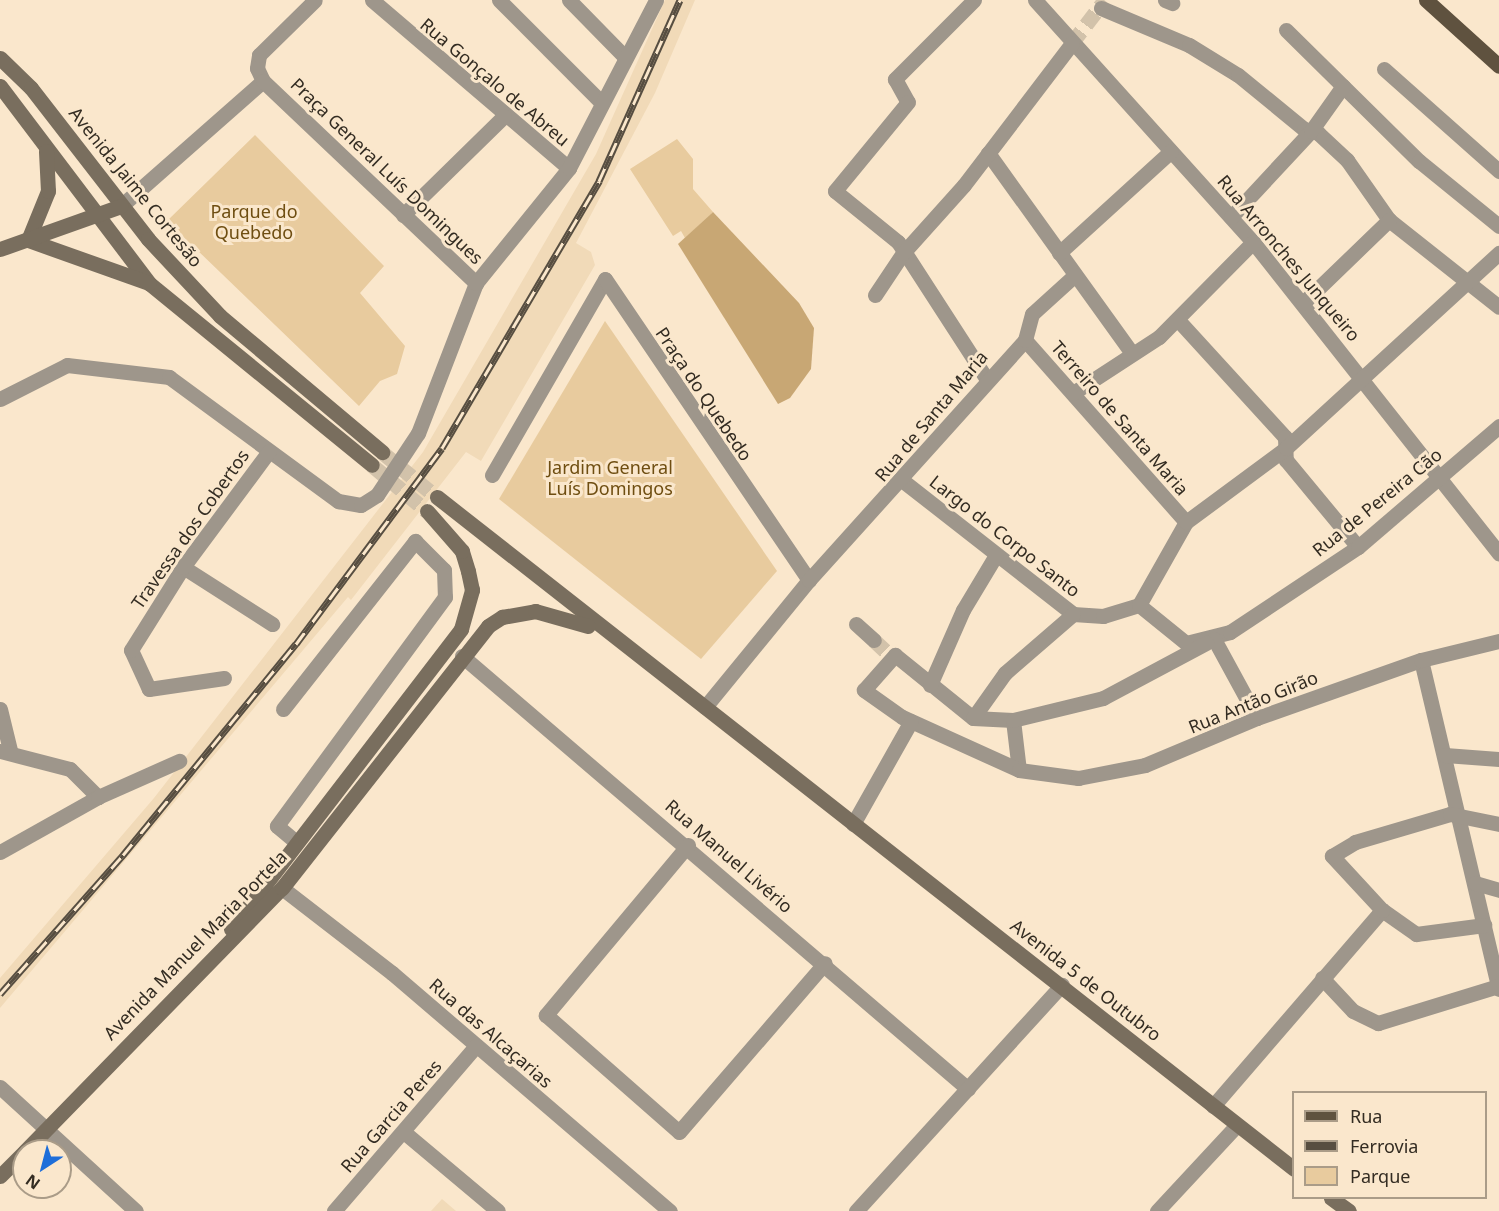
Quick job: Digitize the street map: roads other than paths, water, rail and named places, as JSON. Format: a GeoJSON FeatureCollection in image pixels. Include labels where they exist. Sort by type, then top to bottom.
{"type":"FeatureCollection","features":[{"type":"Feature","properties":{"kind":"main road"},"geometry":{"type":"LineString","coordinates":[[1426,0],[1499,66]]}},
{"type":"Feature","properties":{"kind":"main road"},"geometry":{"type":"LineString","coordinates":[[1478,47],[1499,59]]}},
{"type":"Feature","properties":{"kind":"main road","name":"Avenida Jaime Cortesão"},"geometry":{"type":"LineString","coordinates":[[0,58],[31,88],[121,206],[220,315],[382,452]]}},
{"type":"Feature","properties":{"kind":"main road"},"geometry":{"type":"LineString","coordinates":[[0,86],[97,218],[150,284],[372,465]]}},
{"type":"Feature","properties":{"kind":"main road"},"geometry":{"type":"LineString","coordinates":[[28,240],[48,191],[46,150]]}},
{"type":"Feature","properties":{"kind":"main road"},"geometry":{"type":"LineString","coordinates":[[0,249],[97,218],[121,206]]}},
{"type":"Feature","properties":{"kind":"main road"},"geometry":{"type":"LineString","coordinates":[[28,240],[150,284]]}},
{"type":"Feature","properties":{"kind":"main road"},"geometry":{"type":"LineString","coordinates":[[437,497],[609,636]]}},
{"type":"Feature","properties":{"kind":"main road"},"geometry":{"type":"LineString","coordinates":[[217,949],[296,842],[451,647],[469,612],[472,590],[462,551],[427,511]]}},
{"type":"Feature","properties":{"kind":"main road","name":"Avenida Manuel Maria Portela"},"geometry":{"type":"LineString","coordinates":[[36,1139],[217,949],[282,888],[467,650],[502,617],[535,610],[609,636]]}},
{"type":"Feature","properties":{"kind":"main road","name":"Avenida 5 de Outubro"},"geometry":{"type":"LineString","coordinates":[[609,636],[705,707],[1062,985],[1236,1126],[1292,1168]]}},
{"type":"Feature","properties":{"kind":"main road","name":"Avenida Manuel Maria Portela"},"geometry":{"type":"LineString","coordinates":[[0,1176],[12,1164]]}},
{"type":"Feature","properties":{"kind":"main road"},"geometry":{"type":"LineString","coordinates":[[1334,1199],[1349,1211]]}},
{"type":"Feature","properties":{"kind":"street"},"geometry":{"type":"LineString","coordinates":[[263,81],[257,68],[259,55],[315,0]]}},
{"type":"Feature","properties":{"kind":"street","name":"Rua Gonçalo de Abreu"},"geometry":{"type":"LineString","coordinates":[[372,0],[504,116],[569,168]]}},
{"type":"Feature","properties":{"kind":"street"},"geometry":{"type":"LineString","coordinates":[[499,0],[601,102]]}},
{"type":"Feature","properties":{"kind":"street"},"geometry":{"type":"LineString","coordinates":[[569,0],[624,56]]}},
{"type":"Feature","properties":{"kind":"street"},"geometry":{"type":"LineString","coordinates":[[476,283],[569,168],[624,56],[656,0]]}},
{"type":"Feature","properties":{"kind":"street"},"geometry":{"type":"LineString","coordinates":[[974,0],[894,80],[908,102],[835,191],[898,242],[986,378]]}},
{"type":"Feature","properties":{"kind":"street","name":"Rua Arronches Junqueiro"},"geometry":{"type":"LineString","coordinates":[[1035,0],[1253,242],[1443,476],[1499,553]]}},
{"type":"Feature","properties":{"kind":"street"},"geometry":{"type":"LineString","coordinates":[[1101,8],[1205,54],[1311,131],[1347,160],[1389,220],[1469,280],[1499,307]]}},
{"type":"Feature","properties":{"kind":"street"},"geometry":{"type":"LineString","coordinates":[[1286,30],[1419,161],[1499,226]]}},
{"type":"Feature","properties":{"kind":"street"},"geometry":{"type":"LineString","coordinates":[[875,295],[903,253],[988,153],[1072,43]]}},
{"type":"Feature","properties":{"kind":"street"},"geometry":{"type":"LineString","coordinates":[[1384,69],[1499,171]]}},
{"type":"Feature","properties":{"kind":"street","name":"Praça General Luís Domingues"},"geometry":{"type":"LineString","coordinates":[[0,399],[67,365],[169,377],[338,501],[361,505],[377,495],[418,433],[476,283],[263,81],[121,206]]}},
{"type":"Feature","properties":{"kind":"street"},"geometry":{"type":"LineString","coordinates":[[1231,217],[1311,131],[1343,86]]}},
{"type":"Feature","properties":{"kind":"street"},"geometry":{"type":"LineString","coordinates":[[403,215],[504,116]]}},
{"type":"Feature","properties":{"kind":"street"},"geometry":{"type":"LineString","coordinates":[[1059,253],[1171,151]]}},
{"type":"Feature","properties":{"kind":"street"},"geometry":{"type":"LineString","coordinates":[[988,153],[1131,352]]}},
{"type":"Feature","properties":{"kind":"street"},"geometry":{"type":"LineString","coordinates":[[1303,303],[1389,220]]}},
{"type":"Feature","properties":{"kind":"street"},"geometry":{"type":"LineString","coordinates":[[1073,393],[1131,352],[1159,337],[1253,242]]}},
{"type":"Feature","properties":{"kind":"street"},"geometry":{"type":"LineString","coordinates":[[1139,605],[1186,522],[1286,448],[1499,253]]}},
{"type":"Feature","properties":{"kind":"street","name":"Rua de Santa Maria"},"geometry":{"type":"LineString","coordinates":[[809,580],[903,481],[986,378],[1025,340],[1032,314],[1075,275]]}},
{"type":"Feature","properties":{"kind":"street","name":"Praça do Quebedo"},"geometry":{"type":"LineString","coordinates":[[492,475],[605,279],[809,580]]}},
{"type":"Feature","properties":{"kind":"street"},"geometry":{"type":"LineString","coordinates":[[1178,320],[1285,437],[1286,459],[1358,547]]}},
{"type":"Feature","properties":{"kind":"street","name":"Terreiro de Santa Maria"},"geometry":{"type":"LineString","coordinates":[[1025,340],[1186,522]]}},
{"type":"Feature","properties":{"kind":"street","name":"Rua de Pereira Cão"},"geometry":{"type":"LineString","coordinates":[[973,718],[1013,720],[1103,698],[1251,620],[1358,547],[1499,426]]}},
{"type":"Feature","properties":{"kind":"street","name":"Travessa dos Cobertos"},"geometry":{"type":"LineString","coordinates":[[224,678],[148,689],[131,650],[183,567],[269,451]]}},
{"type":"Feature","properties":{"kind":"street","name":"Largo do Corpo Santo"},"geometry":{"type":"LineString","coordinates":[[903,481],[996,555],[1079,615]]}},
{"type":"Feature","properties":{"kind":"street"},"geometry":{"type":"LineString","coordinates":[[283,709],[415,541],[444,570],[444,597],[277,826],[296,842]]}},
{"type":"Feature","properties":{"kind":"street"},"geometry":{"type":"LineString","coordinates":[[996,555],[963,610],[930,685],[973,718],[1005,673],[1079,615],[1139,605],[1186,644],[1214,639],[1257,717]]}},
{"type":"Feature","properties":{"kind":"street"},"geometry":{"type":"LineString","coordinates":[[183,567],[272,624]]}},
{"type":"Feature","properties":{"kind":"street"},"geometry":{"type":"LineString","coordinates":[[705,707],[809,580]]}},
{"type":"Feature","properties":{"kind":"street"},"geometry":{"type":"LineString","coordinates":[[856,624],[874,640]]}},
{"type":"Feature","properties":{"kind":"street","name":"Rua Antão Girão"},"geometry":{"type":"LineString","coordinates":[[930,685],[890,654],[864,690],[911,722],[1019,770],[1078,778],[1145,765],[1257,717],[1420,660],[1499,641]]}},
{"type":"Feature","properties":{"kind":"street","name":"Rua Manuel Livério"},"geometry":{"type":"LineString","coordinates":[[467,650],[968,1089]]}},
{"type":"Feature","properties":{"kind":"street"},"geometry":{"type":"LineString","coordinates":[[1322,978],[1353,1011],[1378,1023],[1498,988],[1460,815],[1420,660]]}},
{"type":"Feature","properties":{"kind":"street"},"geometry":{"type":"LineString","coordinates":[[0,710],[5,750],[70,769],[98,797]]}},
{"type":"Feature","properties":{"kind":"street"},"geometry":{"type":"LineString","coordinates":[[1013,720],[1019,770]]}},
{"type":"Feature","properties":{"kind":"street"},"geometry":{"type":"LineString","coordinates":[[853,824],[911,722]]}},
{"type":"Feature","properties":{"kind":"street"},"geometry":{"type":"LineString","coordinates":[[1445,755],[1499,759]]}},
{"type":"Feature","properties":{"kind":"street"},"geometry":{"type":"LineString","coordinates":[[0,852],[98,797],[179,760]]}},
{"type":"Feature","properties":{"kind":"street"},"geometry":{"type":"LineString","coordinates":[[1484,925],[1416,934],[1382,910],[1332,856],[1355,842],[1460,815],[1499,824]]}},
{"type":"Feature","properties":{"kind":"street"},"geometry":{"type":"LineString","coordinates":[[687,845],[546,1015],[679,1132],[825,963]]}},
{"type":"Feature","properties":{"kind":"street"},"geometry":{"type":"LineString","coordinates":[[1475,883],[1499,890]]}},
{"type":"Feature","properties":{"kind":"street","name":"Rua das Alcaçarias"},"geometry":{"type":"LineString","coordinates":[[282,888],[476,1046],[670,1211]]}},
{"type":"Feature","properties":{"kind":"street"},"geometry":{"type":"LineString","coordinates":[[1212,1106],[1350,942],[1382,910]]}},
{"type":"Feature","properties":{"kind":"street"},"geometry":{"type":"LineString","coordinates":[[856,1211],[1062,985]]}},
{"type":"Feature","properties":{"kind":"street","name":"Rua Garcia Peres"},"geometry":{"type":"LineString","coordinates":[[334,1211],[405,1133],[476,1046]]}},
{"type":"Feature","properties":{"kind":"street"},"geometry":{"type":"LineString","coordinates":[[0,1087],[136,1211]]}},
{"type":"Feature","properties":{"kind":"street"},"geometry":{"type":"LineString","coordinates":[[1157,1211],[1236,1126]]}},
{"type":"Feature","properties":{"kind":"street"},"geometry":{"type":"LineString","coordinates":[[405,1133],[498,1211]]}},
{"type":"Feature","properties":{"kind":"tunnel"},"geometry":{"type":"LineString","coordinates":[[1072,43],[1105,0]]}},
{"type":"Feature","properties":{"kind":"tunnel"},"geometry":{"type":"LineString","coordinates":[[382,452],[437,497]]}},
{"type":"Feature","properties":{"kind":"tunnel"},"geometry":{"type":"LineString","coordinates":[[372,465],[427,511]]}},
{"type":"Feature","properties":{"kind":"tunnel"},"geometry":{"type":"LineString","coordinates":[[874,640],[886,651]]}},
{"type":"Feature","properties":{"kind":"railway"},"geometry":{"type":"LineString","coordinates":[[0,994],[123,855],[296,644],[442,448],[599,181],[680,0]]}},
{"type":"Feature","properties":{"kind":"park label","name":"Parque do Quebedo"},"geometry":{"type":"Point","coordinates":[254,222]}},
{"type":"Feature","properties":{"kind":"park label","name":"Jardim General Luís Domingos"},"geometry":{"type":"Point","coordinates":[610,478]}}]}
